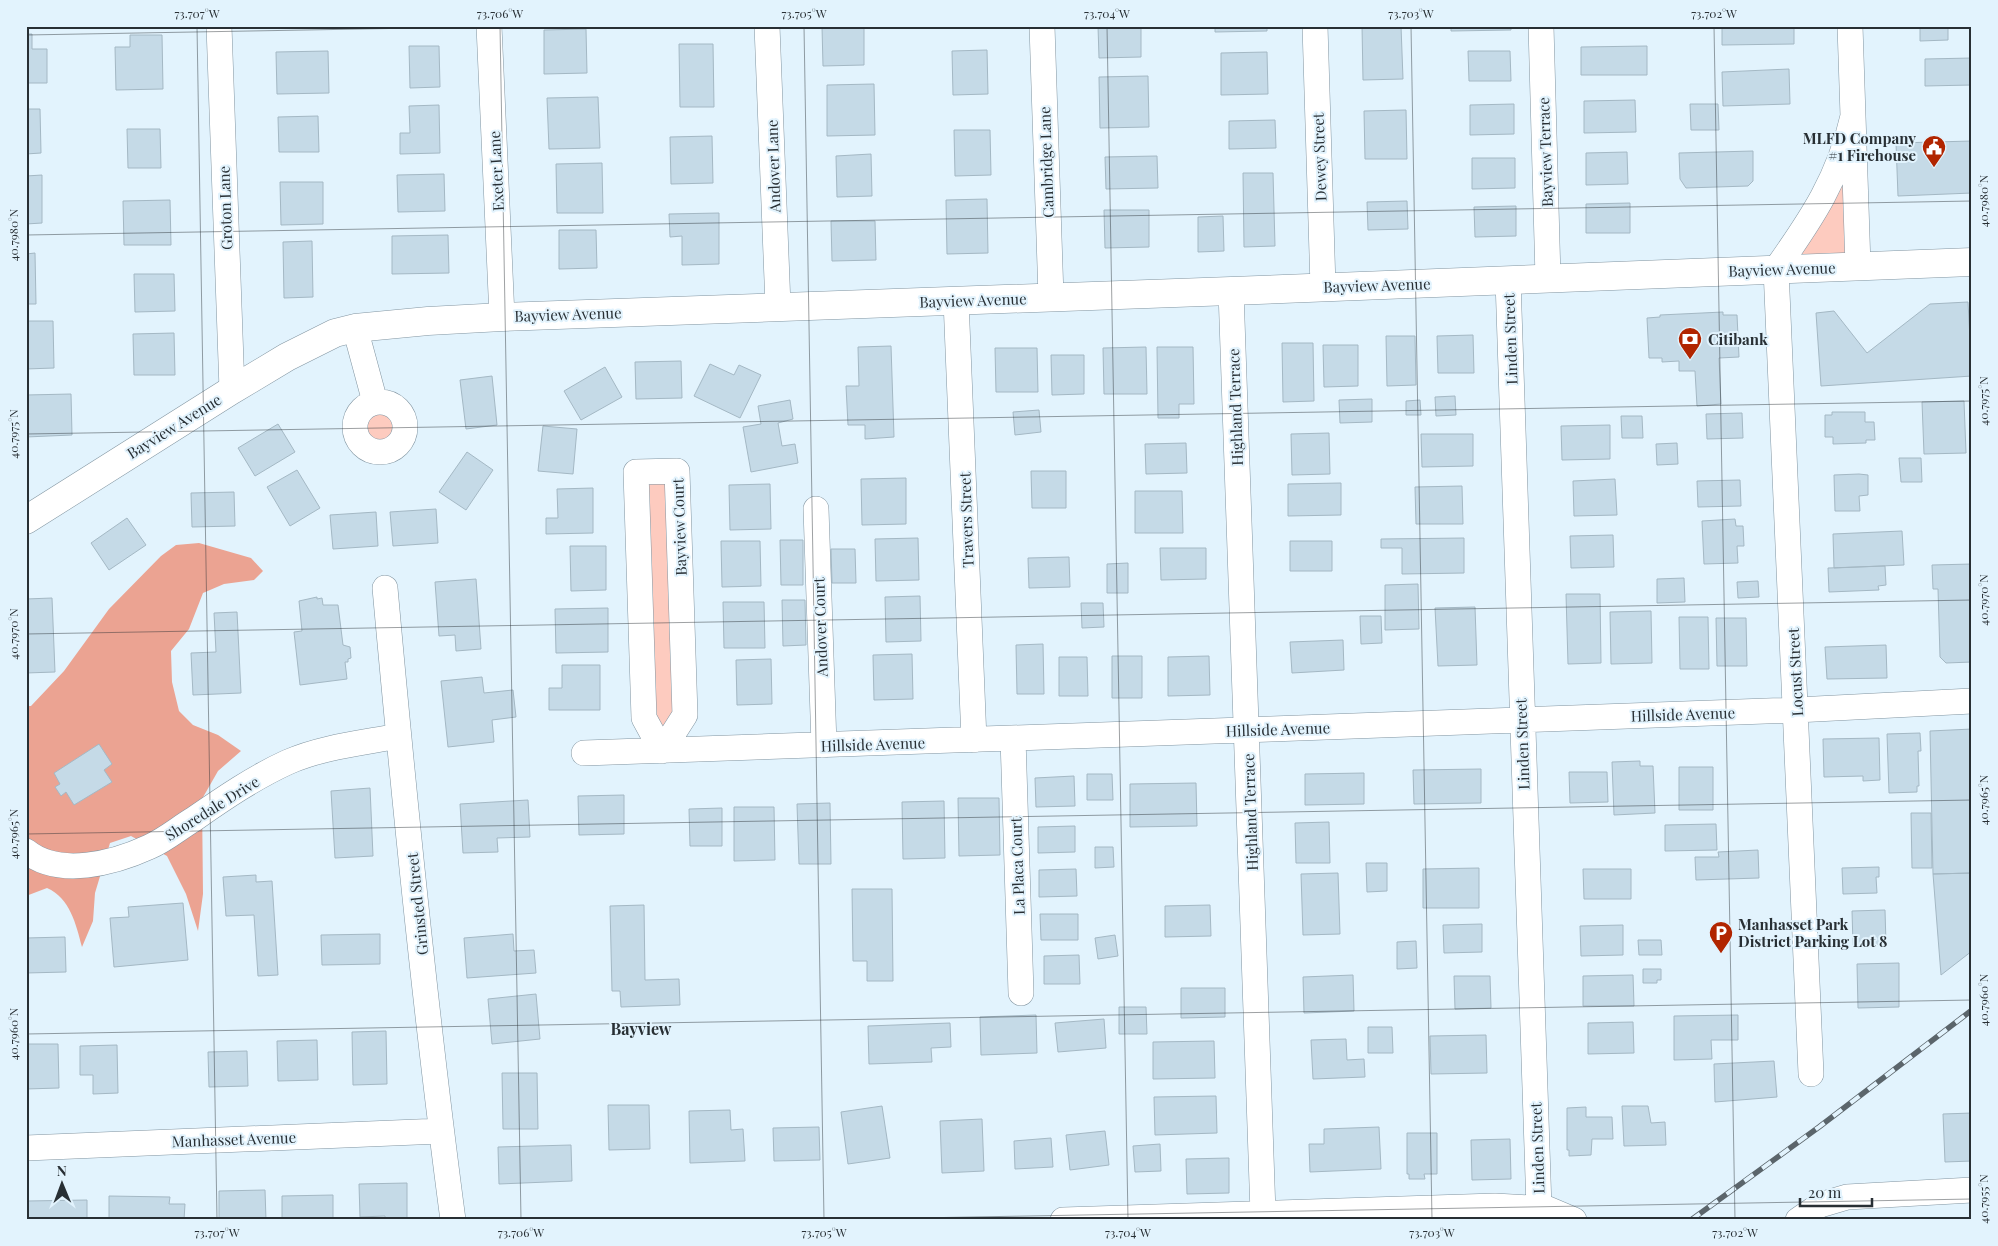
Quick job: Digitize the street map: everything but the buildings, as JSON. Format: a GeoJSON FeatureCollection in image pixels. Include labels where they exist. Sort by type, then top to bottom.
{"type":"FeatureCollection","features":[{"type":"Feature","properties":{"kind":"street","name":"Groton Lane"},"geometry":{"type":"LineString","coordinates":[[219,26],[232,390]]}},
{"type":"Feature","properties":{"kind":"street","name":"Exeter Lane"},"geometry":{"type":"LineString","coordinates":[[489,26],[502,317]]}},
{"type":"Feature","properties":{"kind":"street","name":"Andover Lane"},"geometry":{"type":"LineString","coordinates":[[768,26],[778,306]]}},
{"type":"Feature","properties":{"kind":"street","name":"Cambridge Lane"},"geometry":{"type":"LineString","coordinates":[[1042,26],[1051,297]]}},
{"type":"Feature","properties":{"kind":"street","name":"Dewey Street"},"geometry":{"type":"LineString","coordinates":[[1315,26],[1323,287]]}},
{"type":"Feature","properties":{"kind":"street","name":"Bayview Terrace"},"geometry":{"type":"LineString","coordinates":[[1541,26],[1548,278]]}},
{"type":"Feature","properties":{"kind":"street"},"geometry":{"type":"LineString","coordinates":[[1850,26],[1858,266]]}},
{"type":"Feature","properties":{"kind":"street"},"geometry":{"type":"LineString","coordinates":[[1776,269],[1816,211],[1828,188],[1847,144],[1853,116]]}},
{"type":"Feature","properties":{"kind":"street","name":"Bayview Avenue"},"geometry":{"type":"LineString","coordinates":[[26,520],[232,390],[317,341],[335,333],[354,328],[502,317],[1972,262]]}},
{"type":"Feature","properties":{"kind":"street","name":"Locust Street"},"geometry":{"type":"LineString","coordinates":[[1776,269],[1811,1074]]}},
{"type":"Feature","properties":{"kind":"street","name":"Linden Street"},"geometry":{"type":"LineString","coordinates":[[1508,280],[1538,1208]]}},
{"type":"Feature","properties":{"kind":"street","name":"Highland Terrace"},"geometry":{"type":"LineString","coordinates":[[1231,291],[1248,730],[1263,1213]]}},
{"type":"Feature","properties":{"kind":"street","name":"Travers Street"},"geometry":{"type":"LineString","coordinates":[[956,300],[974,740]]}},
{"type":"Feature","properties":{"kind":"street"},"geometry":{"type":"LineString","coordinates":[[354,328],[375,402]]}},
{"type":"Feature","properties":{"kind":"street","name":"Bayview Court"},"geometry":{"type":"LineString","coordinates":[[677,471],[685,715],[662,751],[644,718],[636,472],[677,471]]}},
{"type":"Feature","properties":{"kind":"street","name":"Andover Court"},"geometry":{"type":"LineString","coordinates":[[816,509],[824,745]]}},
{"type":"Feature","properties":{"kind":"street","name":"Grinsted Street"},"geometry":{"type":"LineString","coordinates":[[384,588],[398,736],[441,1131],[453,1220]]}},
{"type":"Feature","properties":{"kind":"street","name":"Hillside Avenue"},"geometry":{"type":"LineString","coordinates":[[584,754],[1796,710],[1972,701]]}},
{"type":"Feature","properties":{"kind":"street","name":"Shoredale Drive"},"geometry":{"type":"LineString","coordinates":[[26,851],[34,857],[54,864],[79,866],[118,859],[149,847],[232,793],[288,762],[327,749],[398,736]]}},
{"type":"Feature","properties":{"kind":"street","name":"La Placa Court"},"geometry":{"type":"LineString","coordinates":[[1013,738],[1021,993]]}},
{"type":"Feature","properties":{"kind":"street","name":"Manhasset Avenue"},"geometry":{"type":"LineString","coordinates":[[26,1148],[441,1131]]}},
{"type":"Feature","properties":{"kind":"street"},"geometry":{"type":"LineString","coordinates":[[1798,1220],[1820,1205],[1847,1197],[1972,1190]]}},
{"type":"Feature","properties":{"kind":"street"},"geometry":{"type":"LineString","coordinates":[[1063,1220],[1495,1206],[1548,1209],[1573,1220]]}},
{"type":"Feature","properties":{"kind":"shaded area"},"geometry":{"type":"Polygon","coordinates":[[[1847,143],[1858,266],[1776,269],[1847,143]]]}},
{"type":"Feature","properties":{"kind":"shaded area"},"geometry":{"type":"Polygon","coordinates":[[[375,402],[385,402],[398,409],[405,422],[405,432],[398,445],[385,452],[375,452],[366,448],[359,441],[355,432],[355,422],[359,413],[366,406],[375,402]]]}},
{"type":"Feature","properties":{"kind":"shaded area"},"geometry":{"type":"Polygon","coordinates":[[[677,471],[685,715],[662,751],[644,718],[636,472],[677,471]]]}},
{"type":"Feature","properties":{"kind":"shaded area"},"geometry":{"type":"Polygon","coordinates":[[[199,543],[251,558],[263,571],[254,580],[224,584],[203,593],[189,629],[171,651],[172,682],[179,711],[193,725],[218,735],[241,751],[218,771],[202,799],[203,894],[198,931],[186,894],[167,856],[131,836],[110,843],[95,893],[93,921],[82,947],[71,913],[67,905],[55,892],[47,888],[26,896],[26,706],[31,706],[64,671],[109,609],[161,556],[176,545],[199,543]]]}},
{"type":"Feature","properties":{"kind":"railway"},"geometry":{"type":"LineString","coordinates":[[1691,1220],[1819,1127],[1972,1010]]}},
{"type":"Feature","properties":{"kind":"place","name":"MLFD Company #1 Firehouse"},"geometry":{"type":"Point","coordinates":[1934,168]}},
{"type":"Feature","properties":{"kind":"place","name":"Citibank"},"geometry":{"type":"Point","coordinates":[1690,360]}},
{"type":"Feature","properties":{"kind":"place","name":"Manhasset Park District Parking Lot 8"},"geometry":{"type":"Point","coordinates":[1721,954]}},
{"type":"Feature","properties":{"kind":"district","name":"Bayview"},"geometry":{"type":"Point","coordinates":[641,1028]}}]}
